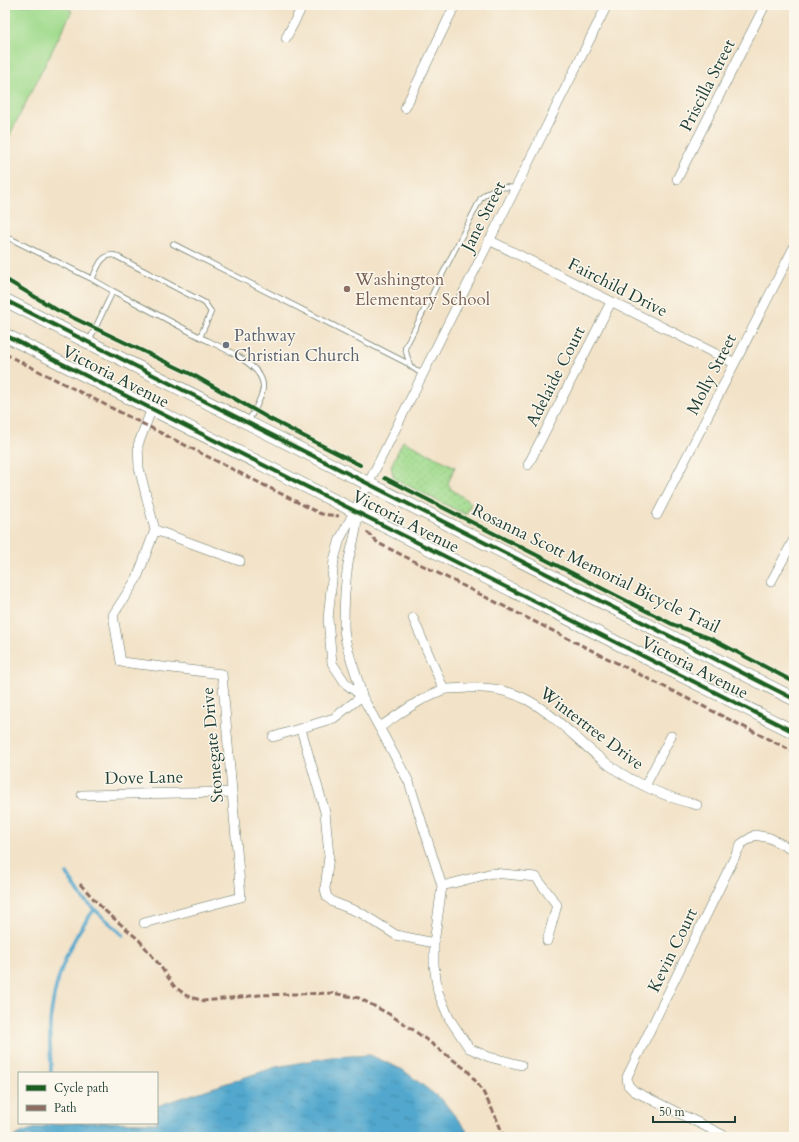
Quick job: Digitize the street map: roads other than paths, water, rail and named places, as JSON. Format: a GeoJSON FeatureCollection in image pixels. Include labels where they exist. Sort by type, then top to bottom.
{"type":"FeatureCollection","features":[{"type":"Feature","properties":{"kind":"main road","name":"Victoria Avenue"},"geometry":{"type":"LineString","coordinates":[[5,300],[794,699]]}},
{"type":"Feature","properties":{"kind":"main road","name":"Victoria Avenue"},"geometry":{"type":"LineString","coordinates":[[5,335],[794,732]]}},
{"type":"Feature","properties":{"kind":"street"},"geometry":{"type":"LineString","coordinates":[[286,38],[303,5]]}},
{"type":"Feature","properties":{"kind":"street"},"geometry":{"type":"LineString","coordinates":[[405,108],[455,5]]}},
{"type":"Feature","properties":{"kind":"street","name":"Jane Street"},"geometry":{"type":"LineString","coordinates":[[362,696],[346,684],[332,663],[328,619],[334,560],[340,539],[606,5]]}},
{"type":"Feature","properties":{"kind":"street","name":"Priscilla Street"},"geometry":{"type":"LineString","coordinates":[[678,179],[765,5]]}},
{"type":"Feature","properties":{"kind":"street","name":"Fairchild Drive"},"geometry":{"type":"LineString","coordinates":[[488,240],[734,363]]}},
{"type":"Feature","properties":{"kind":"street","name":"Molly Street"},"geometry":{"type":"LineString","coordinates":[[657,515],[794,247]]}},
{"type":"Feature","properties":{"kind":"street","name":"Adelaide Court"},"geometry":{"type":"LineString","coordinates":[[528,465],[611,302]]}},
{"type":"Feature","properties":{"kind":"street"},"geometry":{"type":"LineString","coordinates":[[152,408],[138,445],[139,468],[155,530],[240,561]]}},
{"type":"Feature","properties":{"kind":"street"},"geometry":{"type":"LineString","coordinates":[[355,510],[357,526],[348,564],[344,626],[345,642],[358,677],[362,696],[409,782],[442,886],[434,943],[434,966],[438,992],[449,1018],[469,1048],[490,1057],[522,1065]]}},
{"type":"Feature","properties":{"kind":"street","name":"Stonegate Drive"},"geometry":{"type":"LineString","coordinates":[[144,922],[241,897],[222,674],[121,662],[113,615],[137,578],[155,530]]}},
{"type":"Feature","properties":{"kind":"street"},"geometry":{"type":"LineString","coordinates":[[771,582],[794,539]]}},
{"type":"Feature","properties":{"kind":"street"},"geometry":{"type":"LineString","coordinates":[[412,618],[444,690]]}},
{"type":"Feature","properties":{"kind":"street","name":"Wintertree Drive"},"geometry":{"type":"LineString","coordinates":[[380,727],[413,705],[444,690],[483,687],[508,691],[531,701],[556,718],[610,766],[669,798],[697,805]]}},
{"type":"Feature","properties":{"kind":"street"},"geometry":{"type":"LineString","coordinates":[[273,737],[334,718],[362,696]]}},
{"type":"Feature","properties":{"kind":"street"},"geometry":{"type":"LineString","coordinates":[[301,729],[327,827],[329,856],[325,889],[328,897],[333,902],[361,912],[396,935],[434,943]]}},
{"type":"Feature","properties":{"kind":"street"},"geometry":{"type":"LineString","coordinates":[[645,786],[671,736]]}},
{"type":"Feature","properties":{"kind":"street","name":"Dove Lane"},"geometry":{"type":"LineString","coordinates":[[82,795],[231,792]]}},
{"type":"Feature","properties":{"kind":"street","name":"Kevin Court"},"geometry":{"type":"LineString","coordinates":[[728,1137],[634,1091],[628,1085],[627,1077],[741,844],[755,835],[770,838],[794,851]]}},
{"type":"Feature","properties":{"kind":"street"},"geometry":{"type":"LineString","coordinates":[[442,886],[492,873],[536,877],[557,905],[547,941]]}},
{"type":"Feature","properties":{"kind":"lane"},"geometry":{"type":"LineString","coordinates":[[409,364],[405,348],[481,198],[494,188],[502,186],[514,188]]}},
{"type":"Feature","properties":{"kind":"lane"},"geometry":{"type":"LineString","coordinates":[[5,236],[92,280],[252,365],[259,372],[263,380],[263,390],[247,423]]}},
{"type":"Feature","properties":{"kind":"lane"},"geometry":{"type":"LineString","coordinates":[[173,244],[409,364],[422,374]]}},
{"type":"Feature","properties":{"kind":"lane"},"geometry":{"type":"LineString","coordinates":[[92,280],[102,259],[108,255],[114,255],[205,302],[211,312],[200,337]]}},
{"type":"Feature","properties":{"kind":"lane"},"geometry":{"type":"LineString","coordinates":[[89,342],[113,291]]}},
{"type":"Feature","properties":{"kind":"water"},"geometry":{"type":"Polygon","coordinates":[[[370,1055],[403,1070],[443,1101],[467,1131],[470,1137],[14,1137],[44,1126],[62,1124],[158,1124],[158,1106],[276,1067],[331,1057],[370,1055]]]}},
{"type":"Feature","properties":{"kind":"waterway"},"geometry":{"type":"LineString","coordinates":[[67,874],[83,899],[123,935]]}},
{"type":"Feature","properties":{"kind":"waterway"},"geometry":{"type":"LineString","coordinates":[[51,1072],[50,1021],[56,986],[71,946],[85,921],[94,910]]}},
{"type":"Feature","properties":{"kind":"place","name":"Washington Elementary School"},"geometry":{"type":"Point","coordinates":[347,289]}},
{"type":"Feature","properties":{"kind":"place","name":"Pathway Christian Church"},"geometry":{"type":"Point","coordinates":[226,345]}}]}
